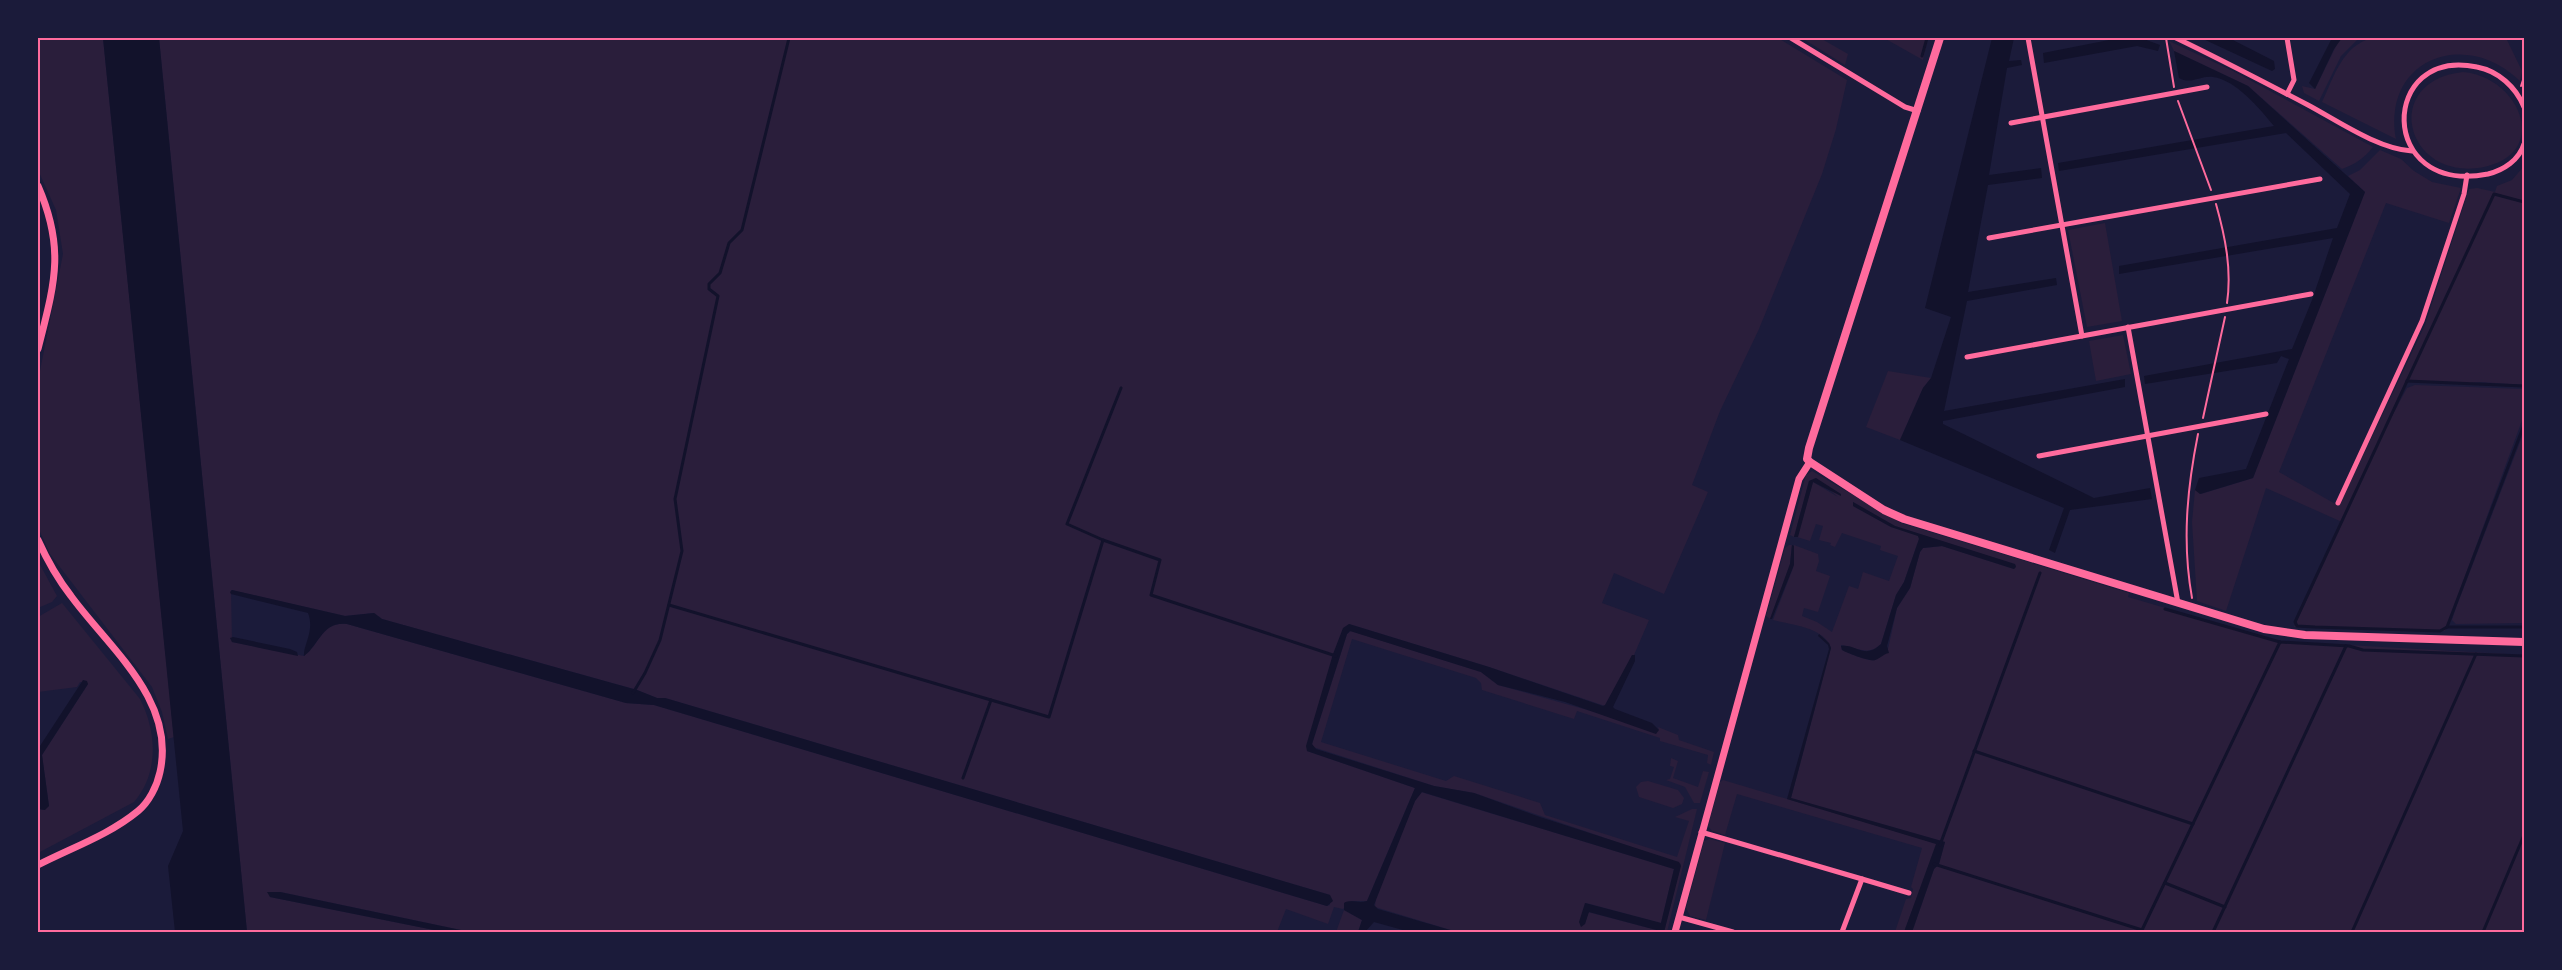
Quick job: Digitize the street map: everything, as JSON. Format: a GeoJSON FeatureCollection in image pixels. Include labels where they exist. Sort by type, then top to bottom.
{"type":"FeatureCollection","features":[{"type":"Feature","properties":{"kind":"main road"},"geometry":{"type":"LineString","coordinates":[[1940,38],[1807,459],[1884,510],[1904,519],[2264,629],[2291,634],[2524,642]]}},
{"type":"Feature","properties":{"kind":"street"},"geometry":{"type":"LineString","coordinates":[[1791,38],[1906,106],[1918,111]]}},
{"type":"Feature","properties":{"kind":"street"},"geometry":{"type":"LineString","coordinates":[[2028,38],[2082,336]]}},
{"type":"Feature","properties":{"kind":"street"},"geometry":{"type":"LineString","coordinates":[[2176,38],[2287,94],[2362,135],[2404,151],[2412,151]]}},
{"type":"Feature","properties":{"kind":"street"},"geometry":{"type":"LineString","coordinates":[[2287,38],[2294,80],[2287,94]]}},
{"type":"Feature","properties":{"kind":"street"},"geometry":{"type":"LineString","coordinates":[[2524,106],[2518,93],[2496,75],[2479,67],[2455,65],[2429,73],[2412,89],[2406,105],[2404,131],[2412,151],[2438,170],[2466,175],[2488,174],[2504,168],[2517,157],[2524,144]]}},
{"type":"Feature","properties":{"kind":"street"},"geometry":{"type":"LineString","coordinates":[[2011,123],[2207,87]]}},
{"type":"Feature","properties":{"kind":"street"},"geometry":{"type":"LineString","coordinates":[[2338,503],[2422,321],[2464,194],[2466,175]]}},
{"type":"Feature","properties":{"kind":"street"},"geometry":{"type":"LineString","coordinates":[[1989,238],[2320,179]]}},
{"type":"Feature","properties":{"kind":"street"},"geometry":{"type":"LineString","coordinates":[[38,186],[50,213],[56,255],[49,304],[38,349]]}},
{"type":"Feature","properties":{"kind":"street"},"geometry":{"type":"LineString","coordinates":[[1967,357],[2312,294]]}},
{"type":"Feature","properties":{"kind":"street"},"geometry":{"type":"LineString","coordinates":[[2128,327],[2178,604]]}},
{"type":"Feature","properties":{"kind":"street"},"geometry":{"type":"LineString","coordinates":[[2039,456],[2266,414]]}},
{"type":"Feature","properties":{"kind":"street"},"geometry":{"type":"LineString","coordinates":[[1675,932],[1799,479],[1810,462]]}},
{"type":"Feature","properties":{"kind":"street"},"geometry":{"type":"LineString","coordinates":[[38,540],[49,565],[69,594],[138,678],[153,704],[162,736],[163,758],[159,780],[140,810],[119,825],[38,865]]}},
{"type":"Feature","properties":{"kind":"street"},"geometry":{"type":"LineString","coordinates":[[1701,832],[1909,893]]}},
{"type":"Feature","properties":{"kind":"street"},"geometry":{"type":"LineString","coordinates":[[1842,932],[1862,879]]}},
{"type":"Feature","properties":{"kind":"street"},"geometry":{"type":"LineString","coordinates":[[1679,917],[1733,932]]}},
{"type":"Feature","properties":{"kind":"path"},"geometry":{"type":"LineString","coordinates":[[2518,93],[2524,77]]}},
{"type":"Feature","properties":{"kind":"path"},"geometry":{"type":"LineString","coordinates":[[2191,138],[2196,154]]}},
{"type":"Feature","properties":{"kind":"path"},"geometry":{"type":"LineString","coordinates":[[2226,244],[2228,260]]}},
{"type":"Feature","properties":{"kind":"path"},"geometry":{"type":"LineString","coordinates":[[2194,608],[2188,564],[2186,509],[2189,478],[2217,358]]}},
{"type":"Feature","properties":{"kind":"shaded area"},"geometry":{"type":"Polygon","coordinates":[[[38,38],[103,38],[174,737],[168,739],[162,712],[152,687],[50,554],[38,527],[38,381],[63,254],[56,210],[38,170],[38,38]]]}},
{"type":"Feature","properties":{"kind":"shaded area"},"geometry":{"type":"Polygon","coordinates":[[[103,38],[159,38],[247,932],[175,932],[168,866],[183,831],[103,38]]]}},
{"type":"Feature","properties":{"kind":"shaded area"},"geometry":{"type":"Polygon","coordinates":[[[159,38],[1778,38],[1847,80],[1836,129],[1822,174],[1759,329],[1720,411],[1692,485],[1708,492],[1664,594],[1614,573],[1602,603],[1649,620],[1634,655],[1605,706],[1489,667],[1349,624],[1307,751],[1415,788],[1367,901],[1351,901],[1343,909],[1334,907],[1328,924],[1286,909],[1277,932],[470,932],[280,892],[270,897],[444,932],[247,932],[159,38]],[[231,590],[232,642],[304,656],[322,634],[332,626],[347,624],[626,703],[654,705],[1327,906],[1330,905],[1330,895],[665,698],[657,698],[637,690],[382,619],[374,613],[345,616],[231,590]]]}},
{"type":"Feature","properties":{"kind":"shaded area"},"geometry":{"type":"Polygon","coordinates":[[[1802,38],[1820,38],[1848,54],[1845,65],[1802,38]]]}},
{"type":"Feature","properties":{"kind":"shaded area"},"geometry":{"type":"Polygon","coordinates":[[[1884,38],[1928,38],[1923,60],[1884,38]]]}},
{"type":"Feature","properties":{"kind":"shaded area"},"geometry":{"type":"Polygon","coordinates":[[[1992,38],[2014,38],[2009,61],[2021,60],[2022,65],[2007,68],[1989,175],[2041,168],[2042,178],[1988,185],[1968,292],[2056,278],[2057,285],[1967,301],[1944,411],[2125,379],[2125,387],[1943,421],[1943,424],[2094,498],[2150,488],[2152,499],[2070,510],[2055,553],[2049,550],[2064,508],[1900,440],[1923,388],[1931,378],[1951,317],[1925,308],[1992,38]]]}},
{"type":"Feature","properties":{"kind":"shaded area"},"geometry":{"type":"Polygon","coordinates":[[[2109,38],[2141,38],[2160,45],[2158,51],[2137,46],[2044,63],[2043,53],[2109,40],[2109,38]]]}},
{"type":"Feature","properties":{"kind":"shaded area"},"geometry":{"type":"Polygon","coordinates":[[[2201,38],[2229,38],[2274,61],[2275,69],[2272,71],[2201,38]]]}},
{"type":"Feature","properties":{"kind":"shaded area"},"geometry":{"type":"Polygon","coordinates":[[[2332,38],[2342,38],[2334,49],[2315,89],[2309,83],[2332,38]]]}},
{"type":"Feature","properties":{"kind":"shaded area"},"geometry":{"type":"Polygon","coordinates":[[[2342,38],[2359,38],[2341,56],[2319,101],[2304,93],[2302,86],[2315,89],[2338,42],[2342,38]]]}},
{"type":"Feature","properties":{"kind":"shaded area"},"geometry":{"type":"Polygon","coordinates":[[[2372,38],[2506,38],[2522,71],[2520,81],[2499,65],[2476,56],[2453,55],[2432,60],[2415,71],[2402,88],[2395,111],[2396,139],[2322,102],[2335,73],[2346,55],[2362,42],[2372,38]]]}},
{"type":"Feature","properties":{"kind":"shaded area"},"geometry":{"type":"Polygon","coordinates":[[[2169,41],[2233,71],[2373,147],[2359,160],[2342,169],[2248,86],[2174,51],[2169,41]]]}},
{"type":"Feature","properties":{"kind":"shaded area"},"geometry":{"type":"Polygon","coordinates":[[[2174,51],[2248,86],[2365,192],[2253,478],[2200,494],[2195,490],[2199,478],[2246,469],[2289,359],[2281,356],[2277,363],[2145,384],[2144,376],[2292,349],[2312,300],[2333,238],[2119,274],[2119,266],[2337,228],[2350,194],[2286,133],[2059,171],[2058,163],[2274,126],[2247,96],[2222,79],[2204,77],[2188,81],[2179,78],[2174,51]]]}},
{"type":"Feature","properties":{"kind":"shaded area"},"geometry":{"type":"Polygon","coordinates":[[[2463,72],[2483,77],[2500,87],[2512,101],[2520,116],[2522,132],[2517,147],[2505,159],[2484,167],[2457,168],[2436,160],[2421,146],[2413,129],[2412,110],[2420,93],[2437,79],[2463,72]]]}},
{"type":"Feature","properties":{"kind":"shaded area"},"geometry":{"type":"Polygon","coordinates":[[[2380,150],[2401,159],[2414,171],[2432,182],[2461,188],[2449,223],[2386,203],[2279,472],[2339,506],[2425,325],[2469,189],[2477,188],[2495,192],[2497,186],[2512,180],[2524,166],[2524,385],[2480,382],[2459,384],[2408,382],[2392,416],[2407,388],[2415,385],[2524,389],[2524,415],[2445,631],[2294,627],[2342,522],[2266,488],[2226,611],[2197,601],[2192,522],[2195,490],[2201,494],[2253,478],[2365,192],[2348,176],[2360,170],[2380,150]]]}},
{"type":"Feature","properties":{"kind":"shaded area"},"geometry":{"type":"Polygon","coordinates":[[[2105,223],[2122,321],[2087,327],[2068,230],[2105,223]]]}},
{"type":"Feature","properties":{"kind":"shaded area"},"geometry":{"type":"Polygon","coordinates":[[[2123,335],[2131,374],[2096,381],[2089,341],[2123,335]]]}},
{"type":"Feature","properties":{"kind":"shaded area"},"geometry":{"type":"Polygon","coordinates":[[[1888,371],[1931,378],[1923,388],[1900,440],[1866,427],[1888,371]]]}},
{"type":"Feature","properties":{"kind":"shaded area"},"geometry":{"type":"Polygon","coordinates":[[[2524,432],[2524,623],[2456,624],[2452,620],[2457,605],[2524,432]]]}},
{"type":"Feature","properties":{"kind":"shaded area"},"geometry":{"type":"Polygon","coordinates":[[[1812,471],[1901,523],[2129,593],[2128,597],[2278,641],[2524,655],[2524,932],[1912,932],[1934,869],[1939,864],[1945,842],[1791,798],[1831,648],[1822,635],[1815,631],[1773,620],[1793,568],[1794,545],[1818,554],[1819,561],[1816,571],[1830,576],[1818,612],[1804,608],[1802,616],[1817,622],[1832,632],[1849,586],[1858,589],[1863,572],[1889,581],[1898,556],[1880,550],[1881,546],[1842,533],[1835,547],[1830,545],[1831,543],[1819,540],[1823,526],[1816,524],[1810,541],[1797,537],[1813,482],[1838,497],[1816,478],[1809,481],[1794,537],[1790,535],[1806,475],[1812,471]],[[1853,502],[1853,506],[1891,527],[1918,536],[1919,539],[1904,582],[1896,595],[1881,644],[1876,648],[1866,651],[1841,645],[1842,650],[1868,660],[1875,660],[1888,649],[1897,608],[1910,588],[1920,552],[1923,548],[1942,546],[2014,569],[2016,565],[1895,526],[1853,502]]]}},
{"type":"Feature","properties":{"kind":"shaded area"},"geometry":{"type":"Polygon","coordinates":[[[1816,478],[1841,494],[1841,496],[1813,482],[1798,537],[1794,537],[1809,481],[1816,478]]]}},
{"type":"Feature","properties":{"kind":"shaded area"},"geometry":{"type":"Polygon","coordinates":[[[1853,502],[1895,526],[2015,564],[2016,567],[2014,569],[1942,546],[1923,548],[1920,552],[1910,588],[1897,608],[1887,646],[1889,653],[1873,660],[1864,659],[1842,650],[1841,646],[1870,651],[1881,644],[1896,595],[1904,582],[1919,539],[1918,536],[1891,527],[1853,506],[1853,502]]]}},
{"type":"Feature","properties":{"kind":"shaded area"},"geometry":{"type":"Polygon","coordinates":[[[1792,545],[1790,564],[1770,619],[1766,616],[1785,548],[1792,545]]]}},
{"type":"Feature","properties":{"kind":"shaded area"},"geometry":{"type":"Polygon","coordinates":[[[1792,545],[1794,546],[1794,565],[1772,619],[1770,619],[1790,564],[1792,545]]]}},
{"type":"Feature","properties":{"kind":"shaded area"},"geometry":{"type":"Polygon","coordinates":[[[38,561],[57,596],[52,602],[38,608],[38,561]]]}},
{"type":"Feature","properties":{"kind":"shaded area"},"geometry":{"type":"Polygon","coordinates":[[[232,590],[345,616],[374,613],[382,619],[637,690],[657,698],[665,698],[1330,895],[1333,901],[1327,906],[654,705],[626,703],[347,624],[332,626],[322,634],[304,656],[310,632],[308,613],[231,594],[232,590]]]}},
{"type":"Feature","properties":{"kind":"shaded area"},"geometry":{"type":"Polygon","coordinates":[[[62,603],[140,699],[150,725],[153,752],[148,778],[134,802],[38,853],[39,809],[43,810],[49,806],[42,755],[88,684],[80,682],[77,687],[38,692],[38,617],[62,603]]]}},
{"type":"Feature","properties":{"kind":"shaded area"},"geometry":{"type":"Polygon","coordinates":[[[1349,624],[1489,667],[1603,706],[1632,655],[1635,655],[1635,661],[1613,707],[1652,723],[1659,730],[1656,734],[1565,702],[1498,685],[1481,672],[1350,631],[1347,634],[1312,744],[1316,749],[1434,786],[1474,793],[1540,817],[1679,862],[1681,866],[1664,932],[1589,912],[1585,924],[1581,927],[1579,922],[1585,903],[1661,923],[1674,869],[1422,792],[1415,801],[1374,905],[1378,909],[1457,932],[1410,932],[1374,922],[1365,932],[1358,932],[1362,920],[1344,910],[1344,903],[1349,901],[1367,901],[1415,788],[1307,751],[1306,746],[1333,654],[1343,628],[1349,624]]]}},
{"type":"Feature","properties":{"kind":"shaded area"},"geometry":{"type":"Polygon","coordinates":[[[1351,631],[1481,672],[1498,685],[1659,730],[1658,727],[1678,735],[1679,740],[1714,752],[1711,765],[1707,763],[1708,755],[1660,741],[1660,738],[1577,711],[1574,719],[1482,690],[1481,683],[1476,678],[1352,639],[1321,742],[1446,781],[1454,776],[1540,803],[1545,815],[1677,857],[1689,821],[1675,817],[1692,809],[1697,809],[1667,932],[1664,932],[1681,864],[1474,793],[1434,786],[1313,747],[1312,744],[1347,634],[1351,631]]]}},
{"type":"Feature","properties":{"kind":"shaded area"},"geometry":{"type":"Polygon","coordinates":[[[1819,634],[1829,643],[1831,648],[1791,798],[1945,842],[1939,864],[1934,869],[1912,932],[1904,932],[1936,844],[1787,799],[1829,649],[1828,645],[1818,636],[1819,634]]]}},
{"type":"Feature","properties":{"kind":"shaded area"},"geometry":{"type":"Polygon","coordinates":[[[233,637],[290,649],[297,652],[298,656],[232,642],[230,638],[233,637]]]}},
{"type":"Feature","properties":{"kind":"shaded area"},"geometry":{"type":"Polygon","coordinates":[[[83,680],[87,681],[88,684],[42,755],[49,806],[45,810],[39,809],[38,749],[83,680]]]}},
{"type":"Feature","properties":{"kind":"shaded area"},"geometry":{"type":"Polygon","coordinates":[[[1671,758],[1678,761],[1673,778],[1698,787],[1703,771],[1709,772],[1700,803],[1694,803],[1685,787],[1666,780],[1670,779],[1674,767],[1670,766],[1671,758]]]}},
{"type":"Feature","properties":{"kind":"shaded area"},"geometry":{"type":"Polygon","coordinates":[[[1723,780],[1935,843],[1937,845],[1904,932],[1895,932],[1906,899],[1911,898],[1913,889],[1911,887],[1922,848],[1737,794],[1725,835],[1712,831],[1708,826],[1720,782],[1723,780]]]}},
{"type":"Feature","properties":{"kind":"shaded area"},"geometry":{"type":"Polygon","coordinates":[[[1648,781],[1678,790],[1684,798],[1682,804],[1673,808],[1639,797],[1636,787],[1641,782],[1648,781]]]}},
{"type":"Feature","properties":{"kind":"shaded area"},"geometry":{"type":"Polygon","coordinates":[[[1421,792],[1674,869],[1661,923],[1586,903],[1585,924],[1588,912],[1664,932],[1457,932],[1375,907],[1376,895],[1415,801],[1421,792]]]}},
{"type":"Feature","properties":{"kind":"shaded area"},"geometry":{"type":"Polygon","coordinates":[[[1710,839],[1725,843],[1706,920],[1690,916],[1686,908],[1704,841],[1710,839]]]}},
{"type":"Feature","properties":{"kind":"shaded area"},"geometry":{"type":"Polygon","coordinates":[[[267,892],[280,892],[470,932],[444,932],[270,897],[267,892]]]}},
{"type":"Feature","properties":{"kind":"shaded area"},"geometry":{"type":"Polygon","coordinates":[[[1344,910],[1362,920],[1358,932],[1336,932],[1344,910]]]}},
{"type":"Feature","properties":{"kind":"waterway"},"geometry":{"type":"LineString","coordinates":[[633,693],[645,673],[660,640],[682,551],[675,499],[718,296],[709,289],[709,284],[720,273],[729,243],[742,230],[789,38]]}},
{"type":"Feature","properties":{"kind":"waterway"},"geometry":{"type":"LineString","coordinates":[[1922,56],[1927,38]]}},
{"type":"Feature","properties":{"kind":"waterway"},"geometry":{"type":"LineString","coordinates":[[2524,202],[2494,194],[2295,622],[2297,626],[2440,631],[2447,627],[2524,627]]}},
{"type":"Feature","properties":{"kind":"waterway"},"geometry":{"type":"LineString","coordinates":[[2407,381],[2524,386]]}},
{"type":"Feature","properties":{"kind":"waterway"},"geometry":{"type":"LineString","coordinates":[[1121,388],[1067,524],[1103,540],[1160,560],[1151,595],[1336,656]]}},
{"type":"Feature","properties":{"kind":"waterway"},"geometry":{"type":"LineString","coordinates":[[2447,627],[2524,425]]}},
{"type":"Feature","properties":{"kind":"waterway"},"geometry":{"type":"LineString","coordinates":[[963,778],[991,700],[1049,717],[1103,540]]}},
{"type":"Feature","properties":{"kind":"waterway"},"geometry":{"type":"LineString","coordinates":[[1940,845],[2040,573]]}},
{"type":"Feature","properties":{"kind":"waterway"},"geometry":{"type":"LineString","coordinates":[[669,605],[991,700]]}},
{"type":"Feature","properties":{"kind":"waterway"},"geometry":{"type":"LineString","coordinates":[[2165,609],[2280,642],[2349,646],[2363,650],[2524,656]]}},
{"type":"Feature","properties":{"kind":"waterway"},"geometry":{"type":"LineString","coordinates":[[1934,864],[2142,930],[2280,642]]}},
{"type":"Feature","properties":{"kind":"waterway"},"geometry":{"type":"LineString","coordinates":[[2213,932],[2346,646]]}},
{"type":"Feature","properties":{"kind":"waterway"},"geometry":{"type":"LineString","coordinates":[[2352,932],[2476,654]]}},
{"type":"Feature","properties":{"kind":"waterway"},"geometry":{"type":"LineString","coordinates":[[1974,751],[2193,824]]}},
{"type":"Feature","properties":{"kind":"waterway"},"geometry":{"type":"LineString","coordinates":[[2483,932],[2524,835]]}},
{"type":"Feature","properties":{"kind":"waterway"},"geometry":{"type":"LineString","coordinates":[[2165,883],[2225,907]]}}]}
